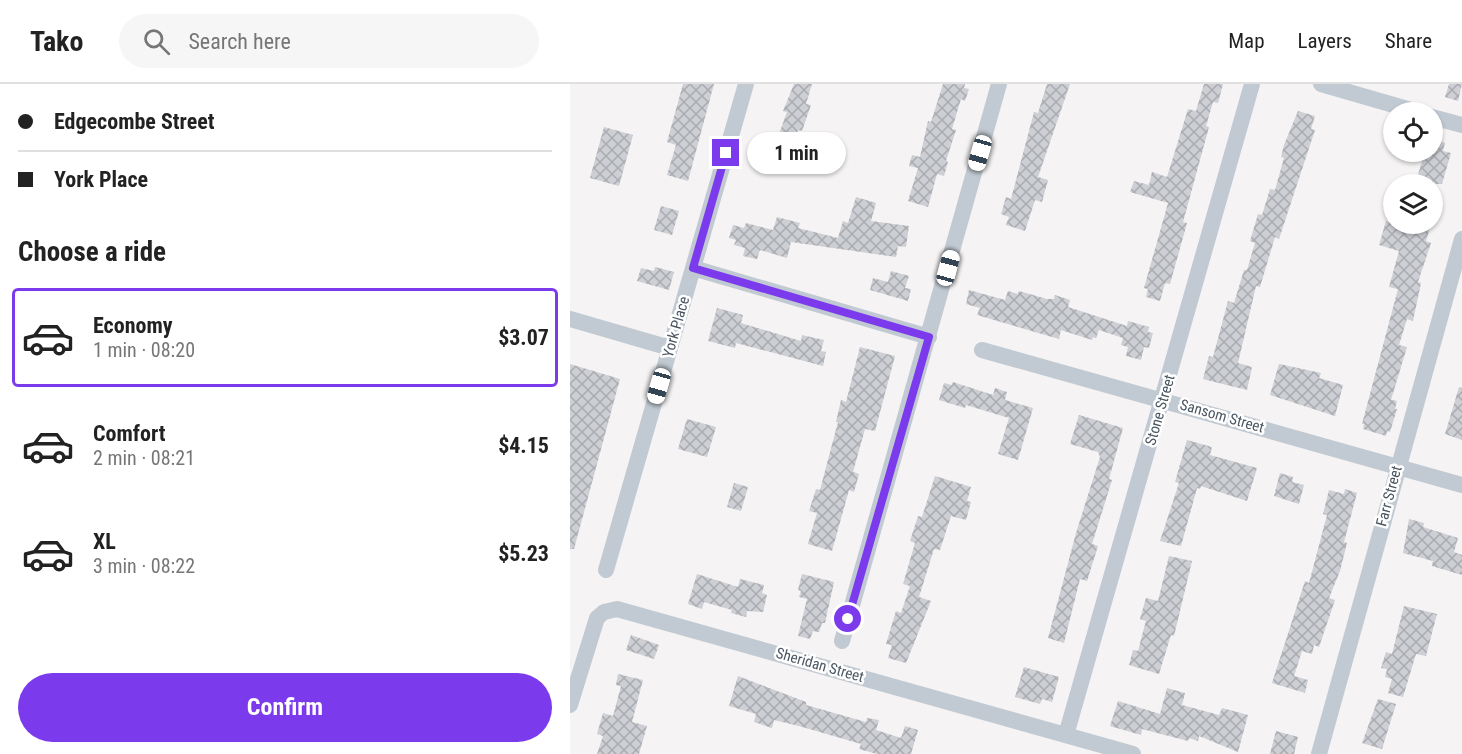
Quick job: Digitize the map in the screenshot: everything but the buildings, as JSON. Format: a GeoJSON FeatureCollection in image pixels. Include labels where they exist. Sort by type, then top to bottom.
{"type":"FeatureCollection","features":[{"type":"Feature","properties":{"kind":"street","name":"York Place"},"geometry":{"type":"LineString","coordinates":[[606,570],[746,84]]}},
{"type":"Feature","properties":{"kind":"street"},"geometry":{"type":"LineString","coordinates":[[842,641],[999,84]]}},
{"type":"Feature","properties":{"kind":"street","name":"Stone Street"},"geometry":{"type":"LineString","coordinates":[[1066,735],[1252,84]]}},
{"type":"Feature","properties":{"kind":"street"},"geometry":{"type":"LineString","coordinates":[[1321,84],[1383,102]]}},
{"type":"Feature","properties":{"kind":"street"},"geometry":{"type":"LineString","coordinates":[[1443,120],[1462,125]]}},
{"type":"Feature","properties":{"kind":"street","name":"Farr Street"},"geometry":{"type":"LineString","coordinates":[[1319,754],[1397,466],[1462,239]]}},
{"type":"Feature","properties":{"kind":"street"},"geometry":{"type":"LineString","coordinates":[[693,268],[929,337]]}},
{"type":"Feature","properties":{"kind":"street"},"geometry":{"type":"LineString","coordinates":[[570,320],[670,348]]}},
{"type":"Feature","properties":{"kind":"street","name":"Sansom Street"},"geometry":{"type":"LineString","coordinates":[[981,350],[1163,399],[1462,485]]}},
{"type":"Feature","properties":{"kind":"street","name":"Sheridan Street"},"geometry":{"type":"LineString","coordinates":[[570,705],[597,618],[604,612],[617,609],[1133,754]]}},
{"type":"Feature","properties":{"kind":"route"},"geometry":{"type":"LineString","coordinates":[[726,153],[693,268],[929,337],[848,619]]}}]}
